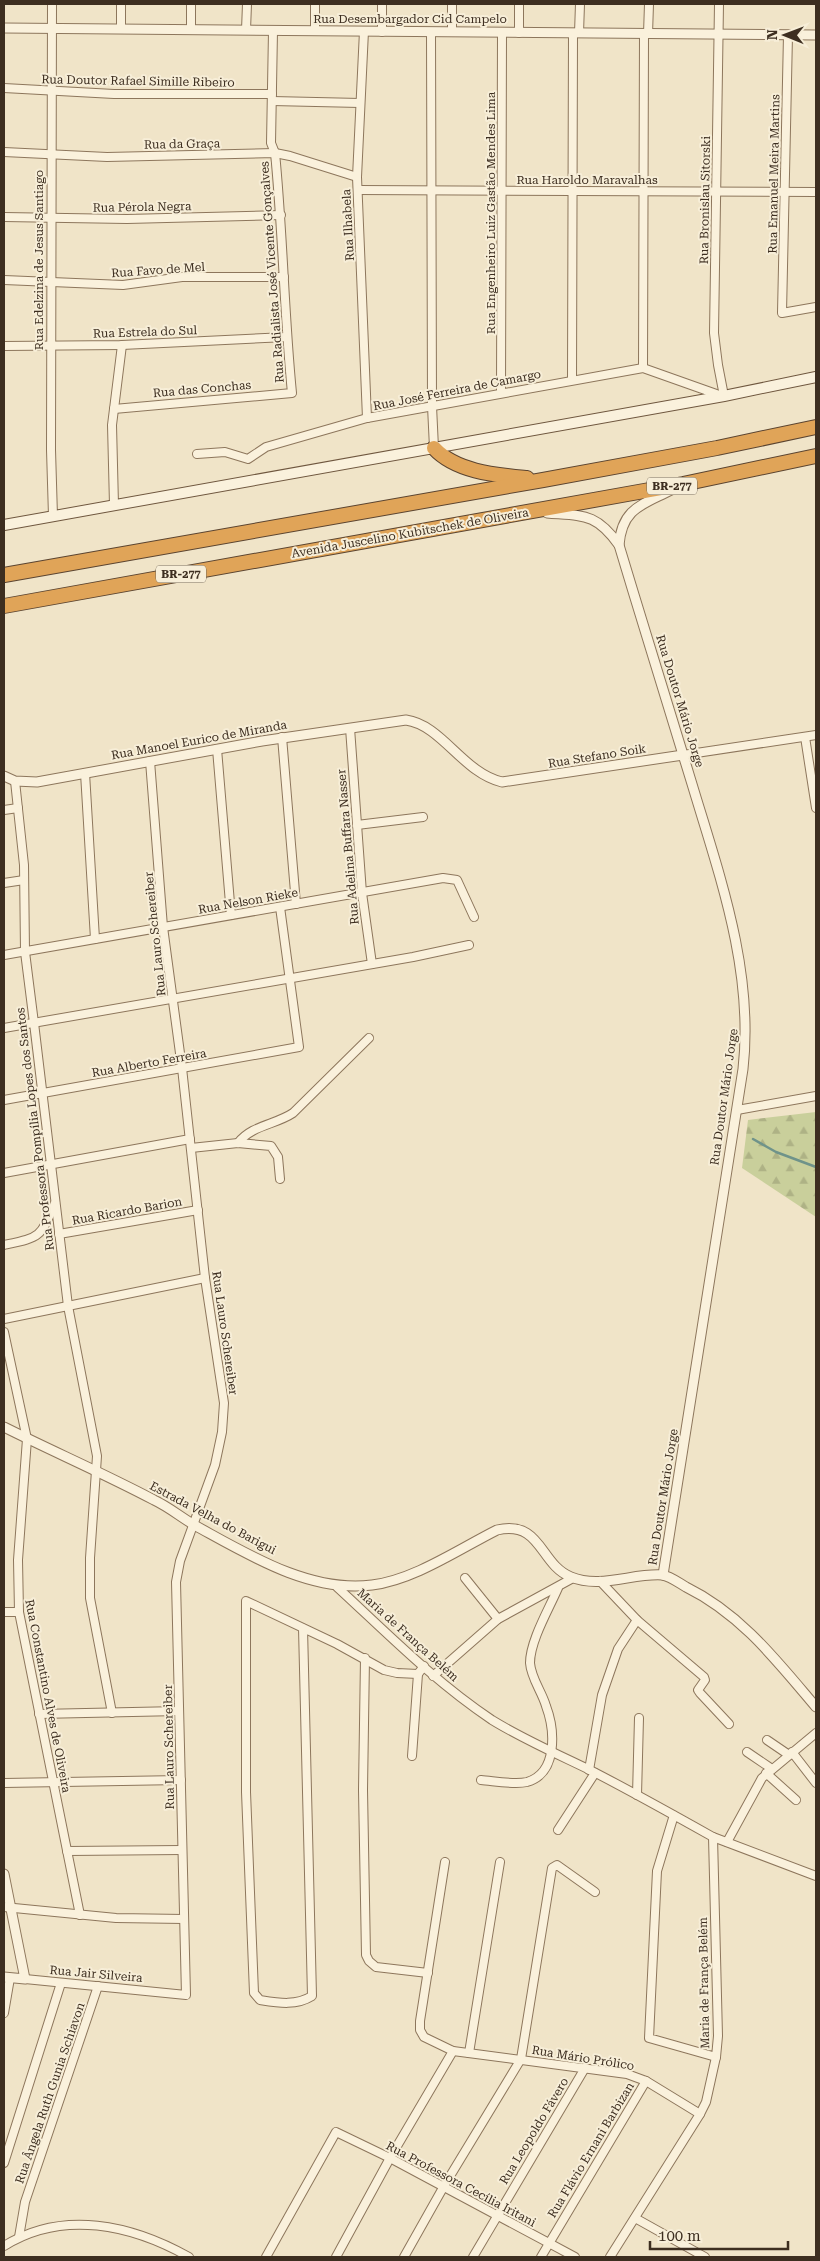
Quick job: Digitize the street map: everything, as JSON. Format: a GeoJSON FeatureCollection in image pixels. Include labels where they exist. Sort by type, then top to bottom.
{"type":"FeatureCollection","features":[{"type":"Feature","properties":{"kind":"highway","name":"BR-277"},"geometry":{"type":"LineString","coordinates":[[4,575],[543,480],[716,448],[816,427]]}},
{"type":"Feature","properties":{"kind":"highway"},"geometry":{"type":"LineString","coordinates":[[434,448],[449,460],[465,467],[501,475],[543,480]]}},
{"type":"Feature","properties":{"kind":"highway","name":"Avenida Juscelino Kubitschek de Oliveira"},"geometry":{"type":"LineString","coordinates":[[4,606],[683,484],[816,456]]}},
{"type":"Feature","properties":{"kind":"main road"},"geometry":{"type":"LineString","coordinates":[[4,524],[724,396],[816,377]]}},
{"type":"Feature","properties":{"kind":"street","name":"Rua Edelzina de Jesus Santiago"},"geometry":{"type":"LineString","coordinates":[[52,4],[50,346],[53,516]]}},
{"type":"Feature","properties":{"kind":"street"},"geometry":{"type":"LineString","coordinates":[[121,29],[122,4]]}},
{"type":"Feature","properties":{"kind":"street"},"geometry":{"type":"LineString","coordinates":[[190,30],[191,4]]}},
{"type":"Feature","properties":{"kind":"street"},"geometry":{"type":"LineString","coordinates":[[246,30],[247,4]]}},
{"type":"Feature","properties":{"kind":"street"},"geometry":{"type":"LineString","coordinates":[[315,4],[315,31]]}},
{"type":"Feature","properties":{"kind":"street"},"geometry":{"type":"LineString","coordinates":[[382,4],[382,32]]}},
{"type":"Feature","properties":{"kind":"street"},"geometry":{"type":"LineString","coordinates":[[452,4],[452,32]]}},
{"type":"Feature","properties":{"kind":"street"},"geometry":{"type":"LineString","coordinates":[[519,4],[519,33]]}},
{"type":"Feature","properties":{"kind":"street"},"geometry":{"type":"LineString","coordinates":[[572,379],[576,33],[580,4]]}},
{"type":"Feature","properties":{"kind":"street"},"geometry":{"type":"LineString","coordinates":[[643,368],[646,34],[649,4]]}},
{"type":"Feature","properties":{"kind":"street","name":"Rua Bronislau Sitorski"},"geometry":{"type":"LineString","coordinates":[[718,4],[714,333],[724,396]]}},
{"type":"Feature","properties":{"kind":"street","name":"Rua Desembargador Cid Campelo"},"geometry":{"type":"LineString","coordinates":[[4,28],[816,35]]}},
{"type":"Feature","properties":{"kind":"street","name":"Rua Radialista José Vicente Gonçalves"},"geometry":{"type":"LineString","coordinates":[[274,31],[271,143],[275,153],[281,214],[287,338],[292,393]]}},
{"type":"Feature","properties":{"kind":"street","name":"Rua Ilhabela"},"geometry":{"type":"LineString","coordinates":[[364,32],[357,177],[368,418]]}},
{"type":"Feature","properties":{"kind":"street"},"geometry":{"type":"LineString","coordinates":[[431,32],[432,406],[434,448]]}},
{"type":"Feature","properties":{"kind":"street","name":"Rua Engenheiro Luiz Gastão Mendes Lima"},"geometry":{"type":"LineString","coordinates":[[501,393],[502,33]]}},
{"type":"Feature","properties":{"kind":"street","name":"Rua Emanuel Meira Martins"},"geometry":{"type":"LineString","coordinates":[[788,35],[782,313],[816,307]]}},
{"type":"Feature","properties":{"kind":"street","name":"Rua Doutor Rafael Simille Ribeiro"},"geometry":{"type":"LineString","coordinates":[[4,88],[114,94],[272,98],[360,104]]}},
{"type":"Feature","properties":{"kind":"street","name":"Rua da Graça"},"geometry":{"type":"LineString","coordinates":[[4,152],[123,157],[275,153],[357,177]]}},
{"type":"Feature","properties":{"kind":"street","name":"Rua Haroldo Maravalhas"},"geometry":{"type":"LineString","coordinates":[[358,190],[816,192]]}},
{"type":"Feature","properties":{"kind":"street","name":"Rua Pérola Negra"},"geometry":{"type":"LineString","coordinates":[[4,217],[127,219],[281,214]]}},
{"type":"Feature","properties":{"kind":"street","name":"Rua Favo de Mel"},"geometry":{"type":"LineString","coordinates":[[4,280],[123,285],[182,277],[284,277]]}},
{"type":"Feature","properties":{"kind":"street","name":"Rua Estrela do Sul"},"geometry":{"type":"LineString","coordinates":[[4,346],[122,345],[287,338]]}},
{"type":"Feature","properties":{"kind":"street"},"geometry":{"type":"LineString","coordinates":[[114,505],[111,441],[122,345]]}},
{"type":"Feature","properties":{"kind":"street","name":"Rua José Ferreira de Camargo"},"geometry":{"type":"LineString","coordinates":[[196,454],[225,452],[248,459],[266,447],[368,418],[572,379],[643,368],[724,396]]}},
{"type":"Feature","properties":{"kind":"street","name":"Rua das Conchas"},"geometry":{"type":"LineString","coordinates":[[114,410],[292,393]]}},
{"type":"Feature","properties":{"kind":"street"},"geometry":{"type":"LineString","coordinates":[[619,545],[622,526],[631,512],[683,484]]}},
{"type":"Feature","properties":{"kind":"street","name":"Rua Doutor Mário Jorge"},"geometry":{"type":"LineString","coordinates":[[527,512],[578,515],[594,520],[606,527],[619,545],[721,880],[741,964],[747,1029],[737,1110],[663,1575]]}},
{"type":"Feature","properties":{"kind":"street","name":"Rua Stefano Soik"},"geometry":{"type":"LineString","coordinates":[[401,720],[413,721],[426,727],[478,772],[502,782],[816,735]]}},
{"type":"Feature","properties":{"kind":"street","name":"Rua Manoel Eurico de Miranda"},"geometry":{"type":"LineString","coordinates":[[4,776],[15,782],[37,782],[217,749],[401,720]]}},
{"type":"Feature","properties":{"kind":"street","name":"Rua Adelina Buffara Nasser"},"geometry":{"type":"LineString","coordinates":[[350,728],[362,892],[372,964]]}},
{"type":"Feature","properties":{"kind":"street"},"geometry":{"type":"LineString","coordinates":[[805,737],[816,808]]}},
{"type":"Feature","properties":{"kind":"street"},"geometry":{"type":"LineString","coordinates":[[282,738],[296,904]]}},
{"type":"Feature","properties":{"kind":"street"},"geometry":{"type":"LineString","coordinates":[[217,749],[231,915]]}},
{"type":"Feature","properties":{"kind":"street","name":"Rua Lauro Schereiber"},"geometry":{"type":"LineString","coordinates":[[150,761],[164,927],[182,1068],[205,1278],[224,1403],[222,1432],[215,1465],[180,1561],[176,1582],[186,1994]]}},
{"type":"Feature","properties":{"kind":"street"},"geometry":{"type":"LineString","coordinates":[[85,773],[95,939]]}},
{"type":"Feature","properties":{"kind":"street","name":"Rua Professora Pompília Lopes dos Santos"},"geometry":{"type":"LineString","coordinates":[[15,782],[24,880],[25,952],[55,1201],[68,1306],[96,1448],[97,1472],[90,1550],[90,1598],[112,1713]]}},
{"type":"Feature","properties":{"kind":"street"},"geometry":{"type":"LineString","coordinates":[[4,810],[18,808]]}},
{"type":"Feature","properties":{"kind":"street"},"geometry":{"type":"LineString","coordinates":[[357,825],[423,817]]}},
{"type":"Feature","properties":{"kind":"street","name":"Rua Nelson Rieke"},"geometry":{"type":"LineString","coordinates":[[4,955],[443,878],[453,878],[460,884],[474,917]]}},
{"type":"Feature","properties":{"kind":"street"},"geometry":{"type":"LineString","coordinates":[[4,883],[24,880]]}},
{"type":"Feature","properties":{"kind":"street"},"geometry":{"type":"LineString","coordinates":[[280,907],[290,978]]}},
{"type":"Feature","properties":{"kind":"street"},"geometry":{"type":"LineString","coordinates":[[4,1028],[372,964],[469,945]]}},
{"type":"Feature","properties":{"kind":"street","name":"Rua Alberto Ferreira"},"geometry":{"type":"LineString","coordinates":[[4,1100],[299,1047],[290,978]]}},
{"type":"Feature","properties":{"kind":"street"},"geometry":{"type":"LineString","coordinates":[[238,1143],[251,1131],[278,1122],[293,1113],[369,1038]]}},
{"type":"Feature","properties":{"kind":"street"},"geometry":{"type":"LineString","coordinates":[[737,1110],[816,1096]]}},
{"type":"Feature","properties":{"kind":"street"},"geometry":{"type":"LineString","coordinates":[[4,1173],[190,1139]]}},
{"type":"Feature","properties":{"kind":"street"},"geometry":{"type":"LineString","coordinates":[[191,1148],[238,1143],[271,1146],[278,1157],[280,1179]]}},
{"type":"Feature","properties":{"kind":"street"},"geometry":{"type":"LineString","coordinates":[[4,1245],[38,1236],[46,1225],[55,1201]]}},
{"type":"Feature","properties":{"kind":"street","name":"Rua Ricardo Barion"},"geometry":{"type":"LineString","coordinates":[[60,1234],[198,1210]]}},
{"type":"Feature","properties":{"kind":"street"},"geometry":{"type":"LineString","coordinates":[[4,1319],[205,1278]]}},
{"type":"Feature","properties":{"kind":"street","name":"Rua Constantino Alves de Oliveira"},"geometry":{"type":"LineString","coordinates":[[4,1332],[27,1439],[19,1536],[19,1612],[80,1915]]}},
{"type":"Feature","properties":{"kind":"street","name":"Estrada Velha do Barigui"},"geometry":{"type":"LineString","coordinates":[[4,1428],[160,1502],[194,1525],[298,1576],[337,1587],[375,1585],[392,1581],[411,1574],[497,1530],[505,1528],[515,1528],[530,1535],[562,1572],[573,1578]]}},
{"type":"Feature","properties":{"kind":"street"},"geometry":{"type":"LineString","coordinates":[[433,1676],[498,1619],[558,1588],[573,1578],[600,1581],[663,1575],[698,1593],[731,1615],[758,1640],[816,1707]]}},
{"type":"Feature","properties":{"kind":"street"},"geometry":{"type":"LineString","coordinates":[[465,1578],[498,1619]]}},
{"type":"Feature","properties":{"kind":"street"},"geometry":{"type":"LineString","coordinates":[[600,1581],[637,1620],[704,1677],[698,1690],[729,1724]]}},
{"type":"Feature","properties":{"kind":"street","name":"Maria de França Belém"},"geometry":{"type":"LineString","coordinates":[[337,1587],[433,1676],[493,1720],[551,1753],[592,1772],[674,1815],[713,1837],[718,2036],[716,2058],[649,2038],[657,1871],[674,1815]]}},
{"type":"Feature","properties":{"kind":"street"},"geometry":{"type":"LineString","coordinates":[[481,1780],[525,1782],[536,1778],[547,1765],[551,1753],[552,1728],[530,1664],[534,1643],[558,1588]]}},
{"type":"Feature","properties":{"kind":"street"},"geometry":{"type":"LineString","coordinates":[[303,1628],[312,1996],[303,2002],[285,2003],[260,2000],[254,1992],[246,1792],[246,1601],[303,1628],[364,1658],[384,1670],[418,1674]]}},
{"type":"Feature","properties":{"kind":"street"},"geometry":{"type":"LineString","coordinates":[[4,1612],[19,1612]]}},
{"type":"Feature","properties":{"kind":"street"},"geometry":{"type":"LineString","coordinates":[[558,1830],[592,1772],[602,1695],[618,1648],[637,1620]]}},
{"type":"Feature","properties":{"kind":"street"},"geometry":{"type":"LineString","coordinates":[[364,1658],[363,1790],[366,1955],[369,1961],[376,1967],[428,1973]]}},
{"type":"Feature","properties":{"kind":"street"},"geometry":{"type":"LineString","coordinates":[[412,1756],[418,1674],[424,1666]]}},
{"type":"Feature","properties":{"kind":"street"},"geometry":{"type":"LineString","coordinates":[[39,1714],[179,1711]]}},
{"type":"Feature","properties":{"kind":"street"},"geometry":{"type":"LineString","coordinates":[[636,1795],[639,1718]]}},
{"type":"Feature","properties":{"kind":"street"},"geometry":{"type":"LineString","coordinates":[[727,1842],[758,1783],[769,1771],[816,1733]]}},
{"type":"Feature","properties":{"kind":"street"},"geometry":{"type":"LineString","coordinates":[[767,1740],[791,1754],[816,1783]]}},
{"type":"Feature","properties":{"kind":"street"},"geometry":{"type":"LineString","coordinates":[[747,1752],[769,1771],[796,1800]]}},
{"type":"Feature","properties":{"kind":"street"},"geometry":{"type":"LineString","coordinates":[[4,1783],[181,1780]]}},
{"type":"Feature","properties":{"kind":"street"},"geometry":{"type":"LineString","coordinates":[[713,1837],[816,1876]]}},
{"type":"Feature","properties":{"kind":"street"},"geometry":{"type":"LineString","coordinates":[[67,1851],[182,1850]]}},
{"type":"Feature","properties":{"kind":"street","name":"Rua Mário Prólico"},"geometry":{"type":"LineString","coordinates":[[445,1862],[420,2030],[424,2037],[453,2051],[627,2074],[646,2081],[700,2114]]}},
{"type":"Feature","properties":{"kind":"street"},"geometry":{"type":"LineString","coordinates":[[469,2053],[500,1862]]}},
{"type":"Feature","properties":{"kind":"street"},"geometry":{"type":"LineString","coordinates":[[404,2257],[444,2186],[521,2059],[552,1868],[557,1865],[595,1892]]}},
{"type":"Feature","properties":{"kind":"street"},"geometry":{"type":"LineString","coordinates":[[4,1874],[7,1907],[25,1979]]}},
{"type":"Feature","properties":{"kind":"street"},"geometry":{"type":"LineString","coordinates":[[7,1907],[123,1918],[184,1919]]}},
{"type":"Feature","properties":{"kind":"street"},"geometry":{"type":"LineString","coordinates":[[4,2013],[7,1978]]}},
{"type":"Feature","properties":{"kind":"street","name":"Rua Jair Silveira"},"geometry":{"type":"LineString","coordinates":[[7,1978],[186,1994]]}},
{"type":"Feature","properties":{"kind":"street"},"geometry":{"type":"LineString","coordinates":[[4,2163],[61,1983]]}},
{"type":"Feature","properties":{"kind":"street","name":"Rua Ângela Ruth Gunia Schiavon"},"geometry":{"type":"LineString","coordinates":[[19,2237],[25,2202],[98,1986]]}},
{"type":"Feature","properties":{"kind":"street"},"geometry":{"type":"LineString","coordinates":[[336,2257],[390,2158],[453,2051]]}},
{"type":"Feature","properties":{"kind":"street"},"geometry":{"type":"LineString","coordinates":[[610,2257],[700,2114],[706,2102],[716,2058]]}},
{"type":"Feature","properties":{"kind":"street","name":"Rua Leopoldo Fávero"},"geometry":{"type":"LineString","coordinates":[[473,2257],[585,2068]]}},
{"type":"Feature","properties":{"kind":"street","name":"Rua Flávio Ernani Barbizan"},"geometry":{"type":"LineString","coordinates":[[540,2257],[646,2081]]}},
{"type":"Feature","properties":{"kind":"street","name":"Rua Professora Cecília Iritani"},"geometry":{"type":"LineString","coordinates":[[266,2257],[336,2132],[444,2186],[496,2216],[575,2257]]}},
{"type":"Feature","properties":{"kind":"street"},"geometry":{"type":"LineString","coordinates":[[635,2218],[705,2257]]}},
{"type":"Feature","properties":{"kind":"street"},"geometry":{"type":"LineString","coordinates":[[4,2246],[19,2237],[56,2227],[93,2224],[131,2230],[170,2246],[189,2257]]}},
{"type":"Feature","properties":{"kind":"green space"},"geometry":{"type":"Polygon","coordinates":[[[816,1112],[816,1217],[742,1168],[748,1120],[816,1112]]]}},
{"type":"Feature","properties":{"kind":"waterway"},"geometry":{"type":"LineString","coordinates":[[753,1139],[776,1152],[816,1167]]}}]}
